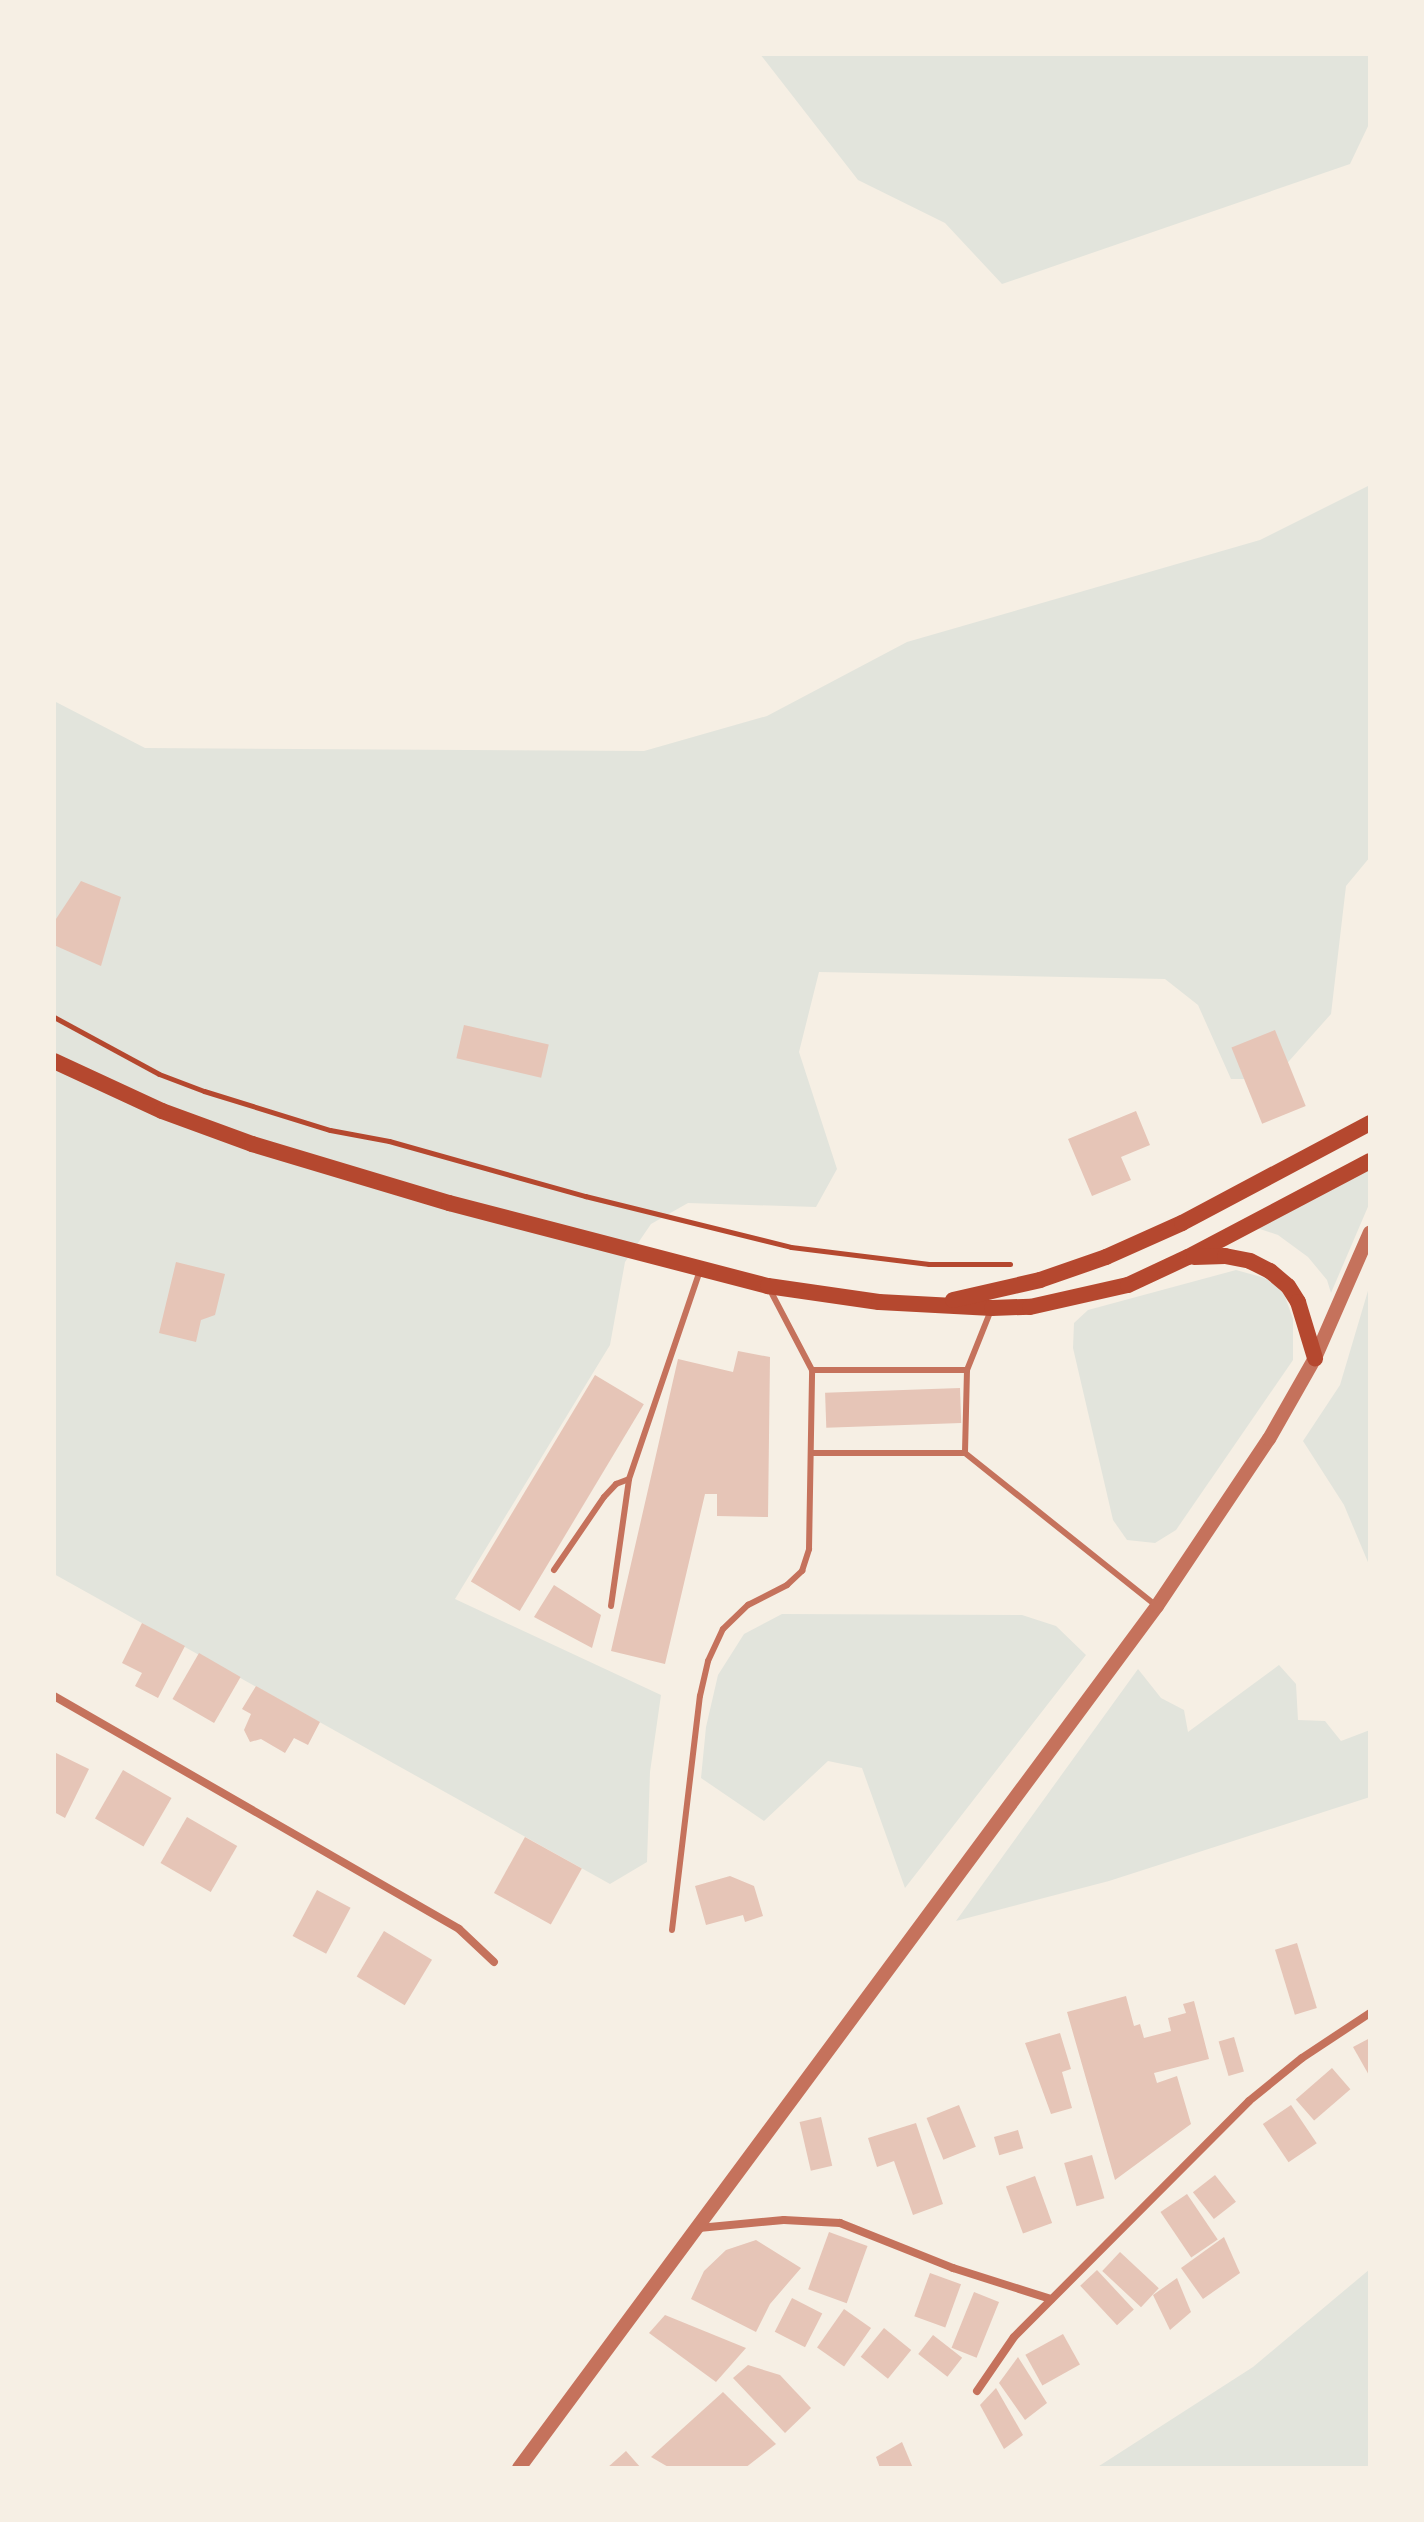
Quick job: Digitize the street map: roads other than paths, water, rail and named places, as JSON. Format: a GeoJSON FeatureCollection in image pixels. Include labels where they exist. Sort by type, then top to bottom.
{"type":"FeatureCollection","features":[{"type":"Feature","properties":{"kind":"main road"},"geometry":{"type":"LineString","coordinates":[[54,1061],[162,1111],[252,1144],[449,1203],[768,1286],[879,1302],[992,1308],[1077,1299],[1128,1285],[1188,1257],[1370,1161]]}},
{"type":"Feature","properties":{"kind":"main road"},"geometry":{"type":"LineString","coordinates":[[936,1304],[1040,1280],[1106,1257],[1182,1223],[1370,1123]]}},
{"type":"Feature","properties":{"kind":"main road"},"geometry":{"type":"LineString","coordinates":[[1188,1257],[1225,1256],[1250,1261],[1270,1271],[1288,1286],[1298,1302],[1315,1358]]}},
{"type":"Feature","properties":{"kind":"street"},"geometry":{"type":"LineString","coordinates":[[519,2468],[1157,1606],[1269,1439],[1315,1358],[1370,1232]]}},
{"type":"Feature","properties":{"kind":"street"},"geometry":{"type":"LineString","coordinates":[[54,1696],[459,1929],[494,1962]]}},
{"type":"Feature","properties":{"kind":"street"},"geometry":{"type":"LineString","coordinates":[[977,2391],[1014,2337],[1120,2234],[1249,2101],[1302,2058],[1370,2013]]}},
{"type":"Feature","properties":{"kind":"street"},"geometry":{"type":"LineString","coordinates":[[699,2228],[784,2220],[840,2223],[953,2268],[1051,2299]]}},
{"type":"Feature","properties":{"kind":"lane"},"geometry":{"type":"LineString","coordinates":[[611,1606],[629,1479],[700,1269]]}},
{"type":"Feature","properties":{"kind":"lane"},"geometry":{"type":"LineString","coordinates":[[672,1930],[700,1696],[708,1661],[723,1629],[748,1605],[787,1585],[802,1571],[809,1549],[812,1370],[768,1286]]}},
{"type":"Feature","properties":{"kind":"lane"},"geometry":{"type":"LineString","coordinates":[[965,1453],[967,1370],[992,1308]]}},
{"type":"Feature","properties":{"kind":"lane"},"geometry":{"type":"LineString","coordinates":[[812,1370],[967,1370]]}},
{"type":"Feature","properties":{"kind":"lane"},"geometry":{"type":"LineString","coordinates":[[811,1453],[965,1453],[1157,1606]]}},
{"type":"Feature","properties":{"kind":"lane"},"geometry":{"type":"LineString","coordinates":[[554,1570],[604,1497],[616,1484],[629,1479]]}}]}
